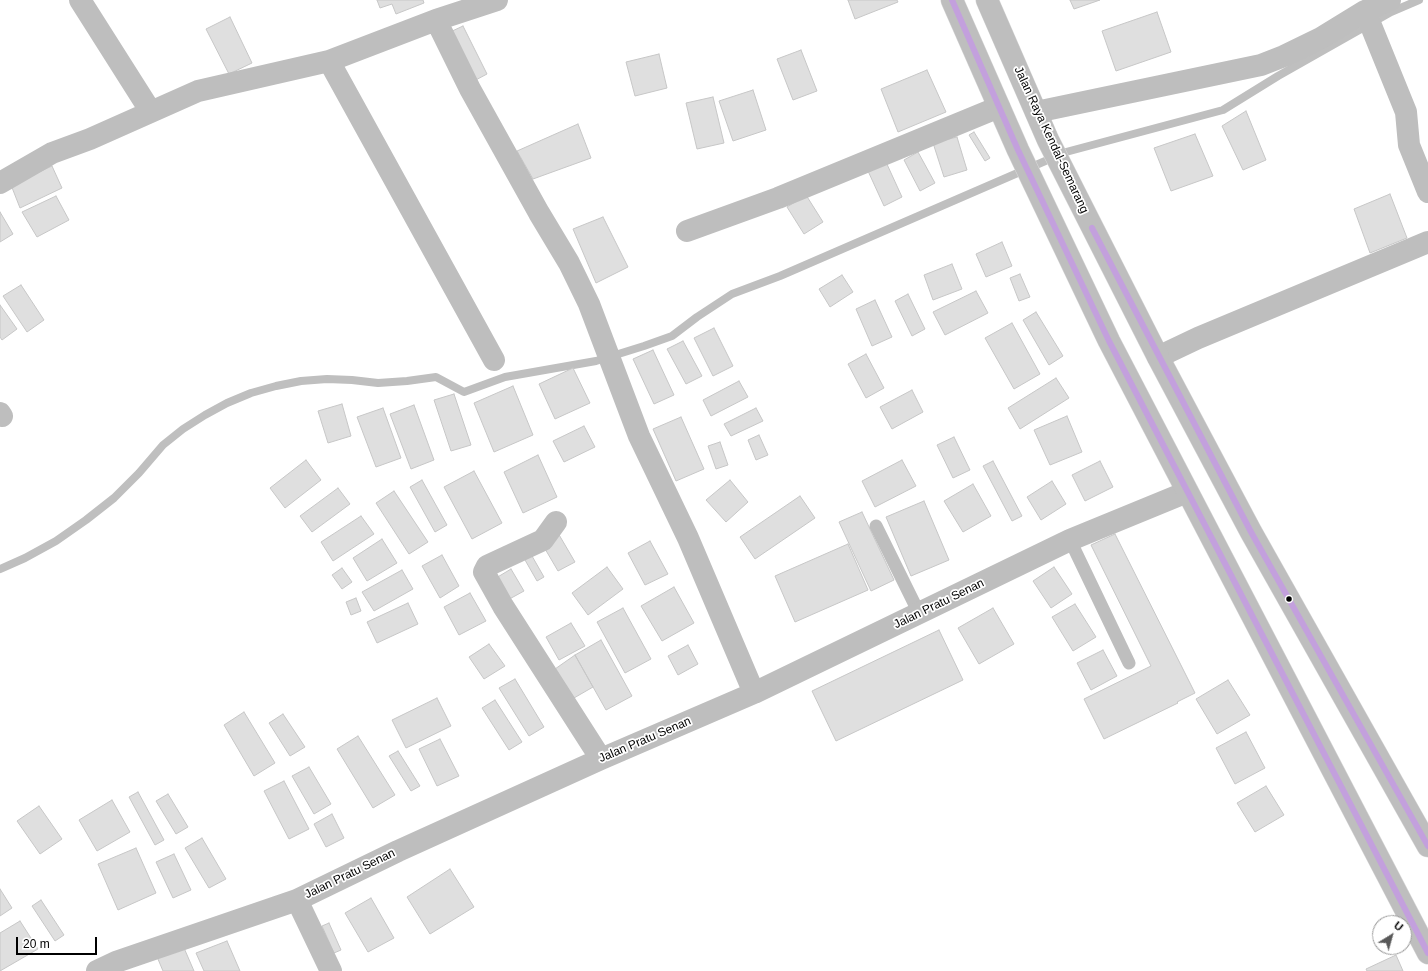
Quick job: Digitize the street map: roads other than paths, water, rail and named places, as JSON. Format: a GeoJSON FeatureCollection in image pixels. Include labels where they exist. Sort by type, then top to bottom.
{"type":"FeatureCollection","features":[{"type":"Feature","properties":{"kind":"main road"},"geometry":{"type":"LineString","coordinates":[[80,0],[151,112]]}},
{"type":"Feature","properties":{"kind":"main road"},"geometry":{"type":"LineString","coordinates":[[0,183],[52,154],[90,140],[198,91],[329,61],[436,20],[497,0]]}},
{"type":"Feature","properties":{"kind":"main road"},"geometry":{"type":"LineString","coordinates":[[952,0],[1035,188],[1109,341],[1428,953]]}},
{"type":"Feature","properties":{"kind":"main road","name":"Jalan Raya Kendal-Semarang"},"geometry":{"type":"LineString","coordinates":[[987,0],[1048,140],[1158,357],[1251,532],[1428,846]]}},
{"type":"Feature","properties":{"kind":"main road"},"geometry":{"type":"LineString","coordinates":[[1036,112],[1261,65],[1284,56],[1321,38],[1369,22],[1390,0]]}},
{"type":"Feature","properties":{"kind":"main road"},"geometry":{"type":"LineString","coordinates":[[436,20],[470,89],[503,150],[569,264],[589,304],[639,436],[688,538],[754,693]]}},
{"type":"Feature","properties":{"kind":"main road"},"geometry":{"type":"LineString","coordinates":[[1369,22],[1406,112],[1409,144],[1428,192]]}},
{"type":"Feature","properties":{"kind":"main road"},"geometry":{"type":"LineString","coordinates":[[329,61],[494,360]]}},
{"type":"Feature","properties":{"kind":"main road"},"geometry":{"type":"LineString","coordinates":[[687,231],[778,198],[999,107]]}},
{"type":"Feature","properties":{"kind":"main road"},"geometry":{"type":"LineString","coordinates":[[1158,357],[1198,338],[1428,242]]}},
{"type":"Feature","properties":{"kind":"main road","name":"Jalan Pratu Senan"},"geometry":{"type":"LineString","coordinates":[[97,971],[116,962],[297,900],[398,851],[601,759],[754,693],[1070,540],[1187,492]]}},
{"type":"Feature","properties":{"kind":"main road"},"geometry":{"type":"LineString","coordinates":[[556,522],[543,540],[487,566],[484,572],[503,606],[601,759]]}},
{"type":"Feature","properties":{"kind":"main road"},"geometry":{"type":"LineString","coordinates":[[297,900],[331,971]]}},
{"type":"Feature","properties":{"kind":"lane"},"geometry":{"type":"LineString","coordinates":[[876,526],[919,613]]}},
{"type":"Feature","properties":{"kind":"lane"},"geometry":{"type":"LineString","coordinates":[[1070,540],[1129,663]]}},
{"type":"Feature","properties":{"kind":"waterway"},"geometry":{"type":"LineString","coordinates":[[0,569],[25,558],[56,541],[86,520],[114,498],[139,473],[163,445],[183,429],[227,403],[251,393],[301,381],[327,379],[378,383],[436,377],[464,392],[505,377],[596,361],[644,346],[672,336],[697,317],[732,294],[780,276],[1066,152],[1223,110],[1278,76],[1391,12],[1419,0]]}}]}
